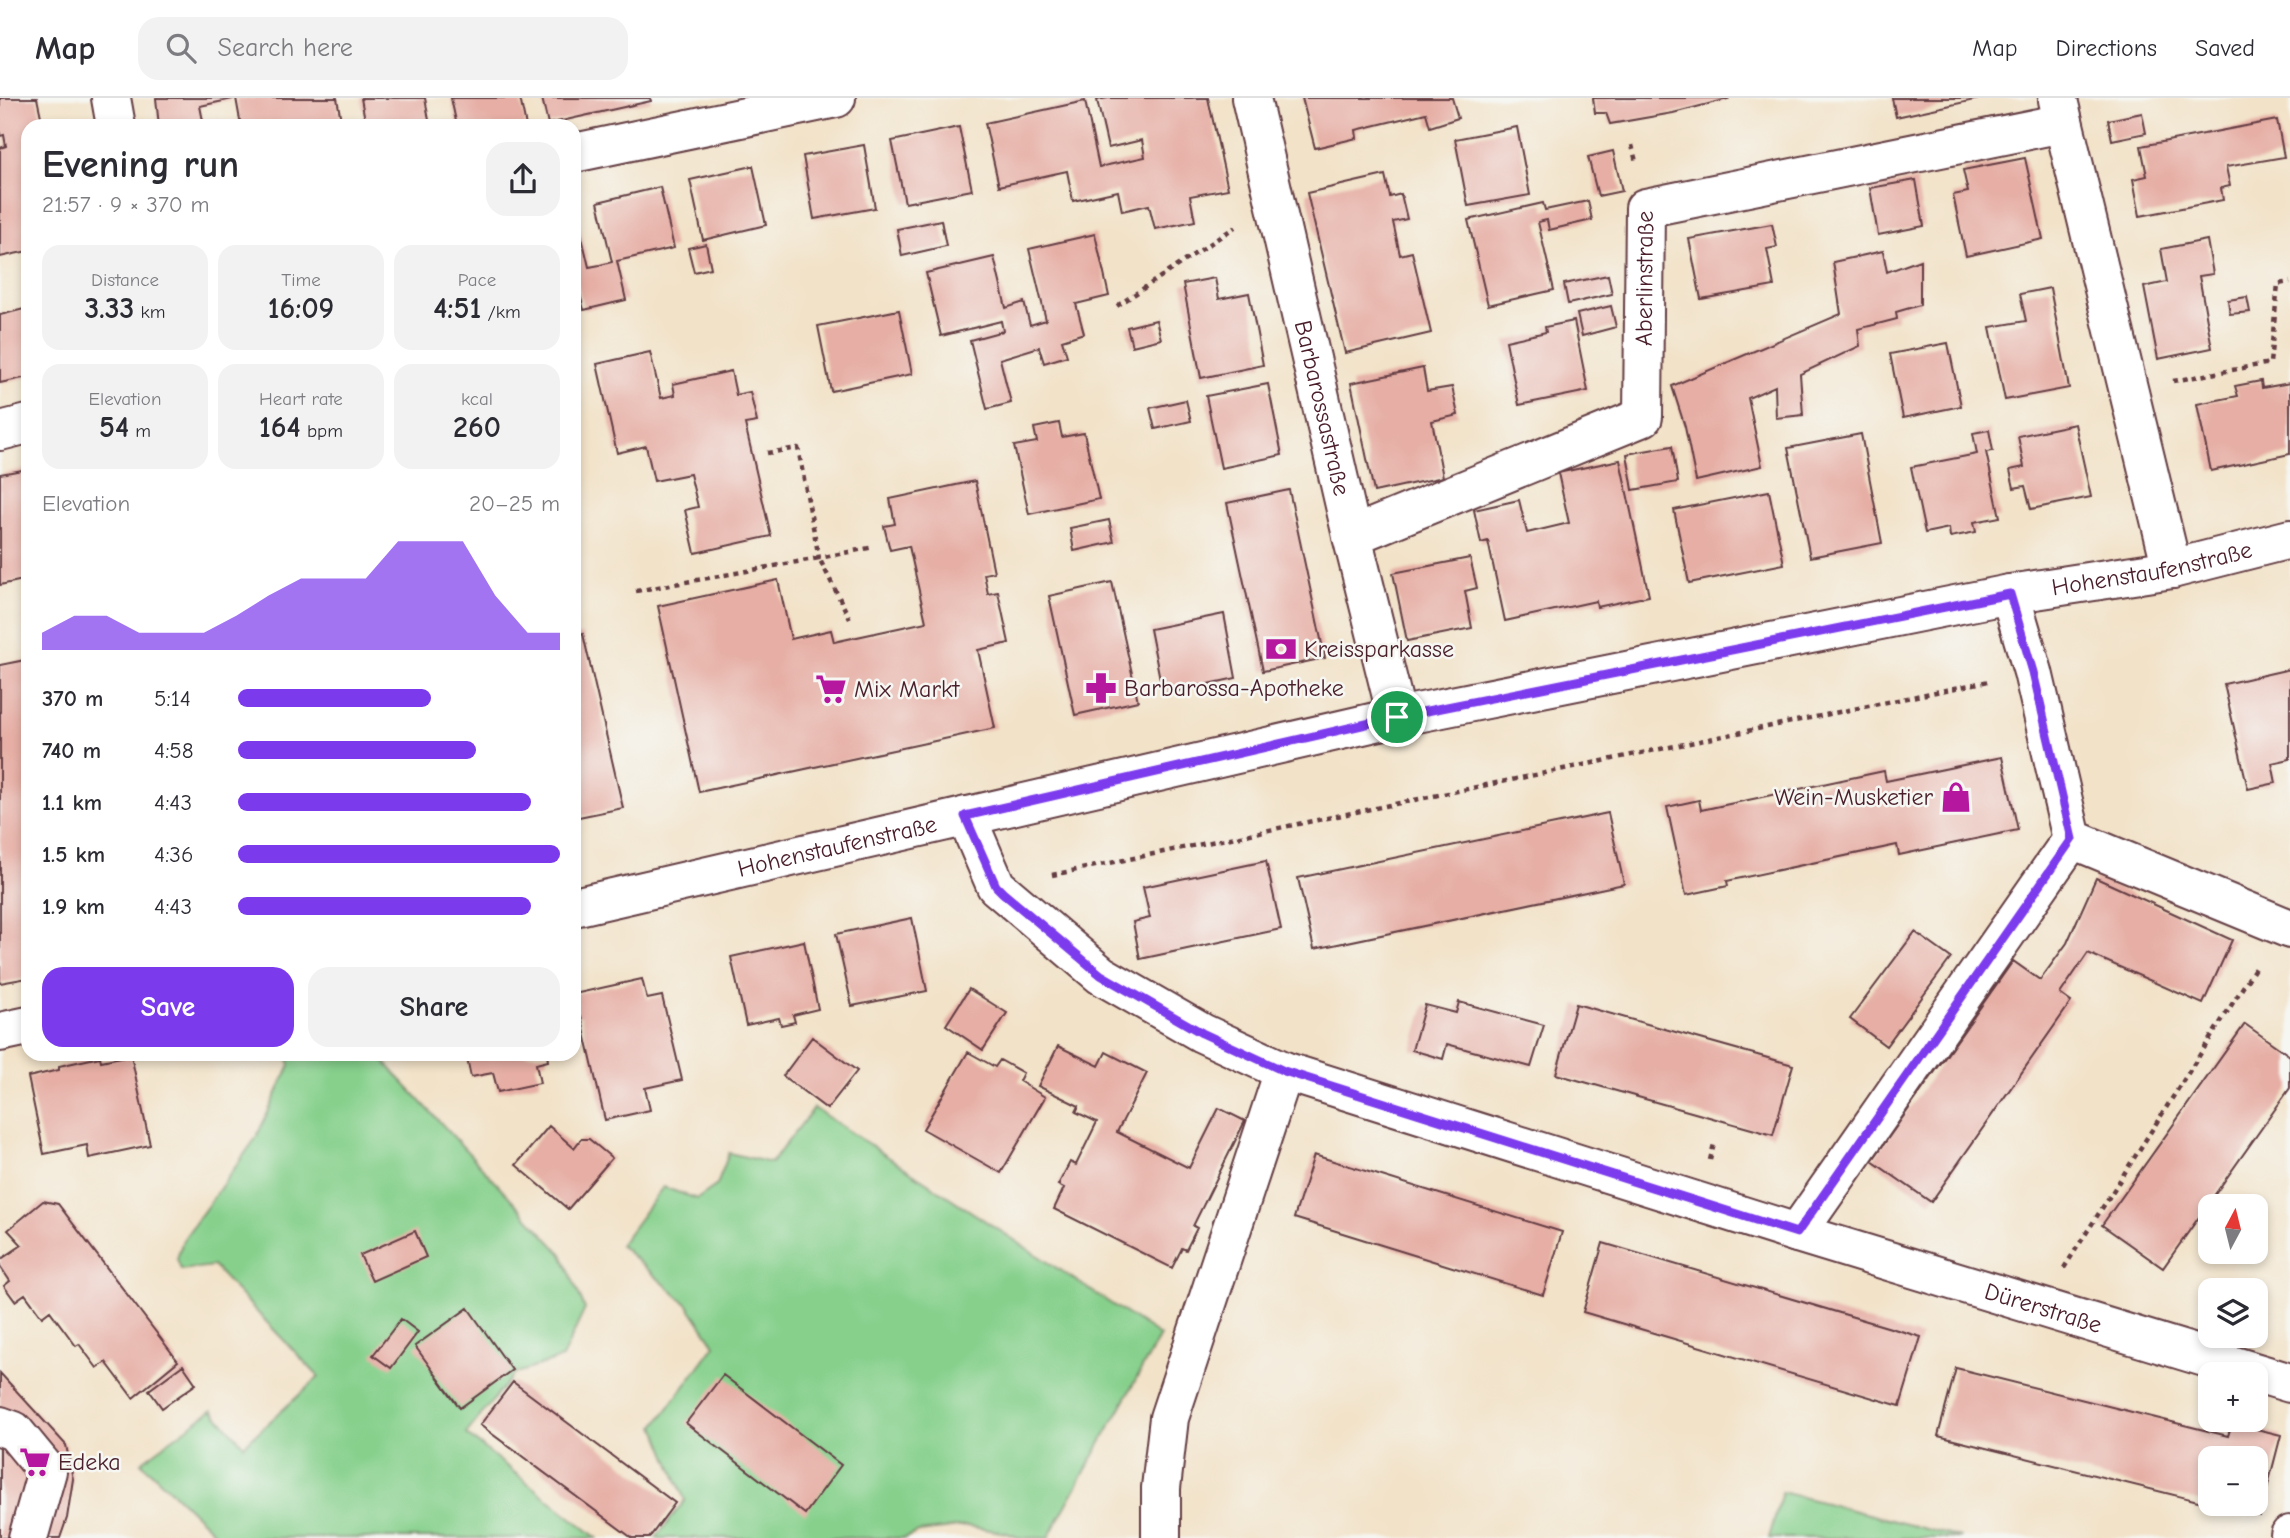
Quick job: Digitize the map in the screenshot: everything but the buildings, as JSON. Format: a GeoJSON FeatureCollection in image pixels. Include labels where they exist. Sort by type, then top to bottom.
{"type":"FeatureCollection","features":[{"type":"Feature","properties":{"kind":"street"},"geometry":{"type":"LineString","coordinates":[[111,98],[115,119]]}},
{"type":"Feature","properties":{"kind":"street"},"geometry":{"type":"LineString","coordinates":[[581,152],[836,98]]}},
{"type":"Feature","properties":{"kind":"street","name":"Barbarossastraße"},"geometry":{"type":"LineString","coordinates":[[1251,98],[1352,536],[1397,717]]}},
{"type":"Feature","properties":{"kind":"street","name":"Aberlinstraße"},"geometry":{"type":"LineString","coordinates":[[1352,536],[1643,417],[1645,208],[2060,111],[2172,569]]}},
{"type":"Feature","properties":{"kind":"street"},"geometry":{"type":"LineString","coordinates":[[0,432],[21,426]]}},
{"type":"Feature","properties":{"kind":"street","name":"Hohenstaufenstraße"},"geometry":{"type":"LineString","coordinates":[[581,905],[1397,717],[2010,594],[2172,569],[2290,539]]}},
{"type":"Feature","properties":{"kind":"street"},"geometry":{"type":"LineString","coordinates":[[1797,1233],[2072,839],[2033,672],[2010,594]]}},
{"type":"Feature","properties":{"kind":"street","name":"Dürerstraße"},"geometry":{"type":"LineString","coordinates":[[965,816],[996,886],[1101,975],[1202,1033],[1284,1071],[1797,1233],[2290,1383]]}},
{"type":"Feature","properties":{"kind":"street"},"geometry":{"type":"LineString","coordinates":[[2072,839],[2286,927]]}},
{"type":"Feature","properties":{"kind":"street"},"geometry":{"type":"LineString","coordinates":[[0,1032],[21,1028]]}},
{"type":"Feature","properties":{"kind":"street"},"geometry":{"type":"LineString","coordinates":[[1161,1538],[1161,1488],[1169,1418],[1284,1071]]}},
{"type":"Feature","properties":{"kind":"street"},"geometry":{"type":"LineString","coordinates":[[0,1426],[14,1431],[47,1471],[28,1538]]}},
{"type":"Feature","properties":{"kind":"path"},"geometry":{"type":"LineString","coordinates":[[1116,306],[1274,201]]}},
{"type":"Feature","properties":{"kind":"path"},"geometry":{"type":"LineString","coordinates":[[2128,389],[2270,363],[2278,284],[2290,282]]}},
{"type":"Feature","properties":{"kind":"path"},"geometry":{"type":"LineString","coordinates":[[767,453],[798,448],[818,558],[850,619]]}},
{"type":"Feature","properties":{"kind":"path"},"geometry":{"type":"LineString","coordinates":[[636,591],[873,547]]}},
{"type":"Feature","properties":{"kind":"path"},"geometry":{"type":"LineString","coordinates":[[996,886],[2033,672]]}},
{"type":"Feature","properties":{"kind":"path"},"geometry":{"type":"LineString","coordinates":[[2039,1307],[2286,927]]}},
{"type":"Feature","properties":{"kind":"green space"},"geometry":{"type":"Polygon","coordinates":[[[289,1061],[383,1061],[562,1254],[585,1309],[562,1358],[514,1374],[466,1434],[597,1538],[220,1538],[141,1462],[212,1410],[244,1445],[319,1377],[213,1266],[181,1270],[177,1259],[183,1240],[256,1138],[290,1065],[289,1061]]]}},
{"type":"Feature","properties":{"kind":"green space"},"geometry":{"type":"Polygon","coordinates":[[[814,1108],[1160,1336],[1048,1538],[1020,1538],[967,1526],[919,1532],[904,1538],[656,1538],[685,1500],[655,1426],[715,1345],[688,1305],[620,1245],[663,1187],[697,1199],[717,1185],[729,1153],[771,1163],[814,1108]]]}},
{"type":"Feature","properties":{"kind":"green space"},"geometry":{"type":"Polygon","coordinates":[[[1782,1492],[1961,1538],[1769,1538],[1782,1492]]]}},
{"type":"Feature","properties":{"kind":"place","name":"Kreissparkasse"},"geometry":{"type":"Point","coordinates":[1281,649]}},
{"type":"Feature","properties":{"kind":"place","name":"Barbarossa-Apotheke"},"geometry":{"type":"Point","coordinates":[1101,688]}},
{"type":"Feature","properties":{"kind":"place","name":"Mix Markt"},"geometry":{"type":"Point","coordinates":[831,689]}},
{"type":"Feature","properties":{"kind":"place","name":"Wein-Musketier"},"geometry":{"type":"Point","coordinates":[1956,797]}},
{"type":"Feature","properties":{"kind":"place","name":"Edeka"},"geometry":{"type":"Point","coordinates":[35,1462]}},
{"type":"Feature","properties":{"kind":"route"},"geometry":{"type":"LineString","coordinates":[[2010,594],[2033,672],[2072,839],[1797,1233],[1284,1071],[1202,1033],[1101,975],[1003,893],[996,886],[965,816],[1397,717],[2010,594]]}}]}
